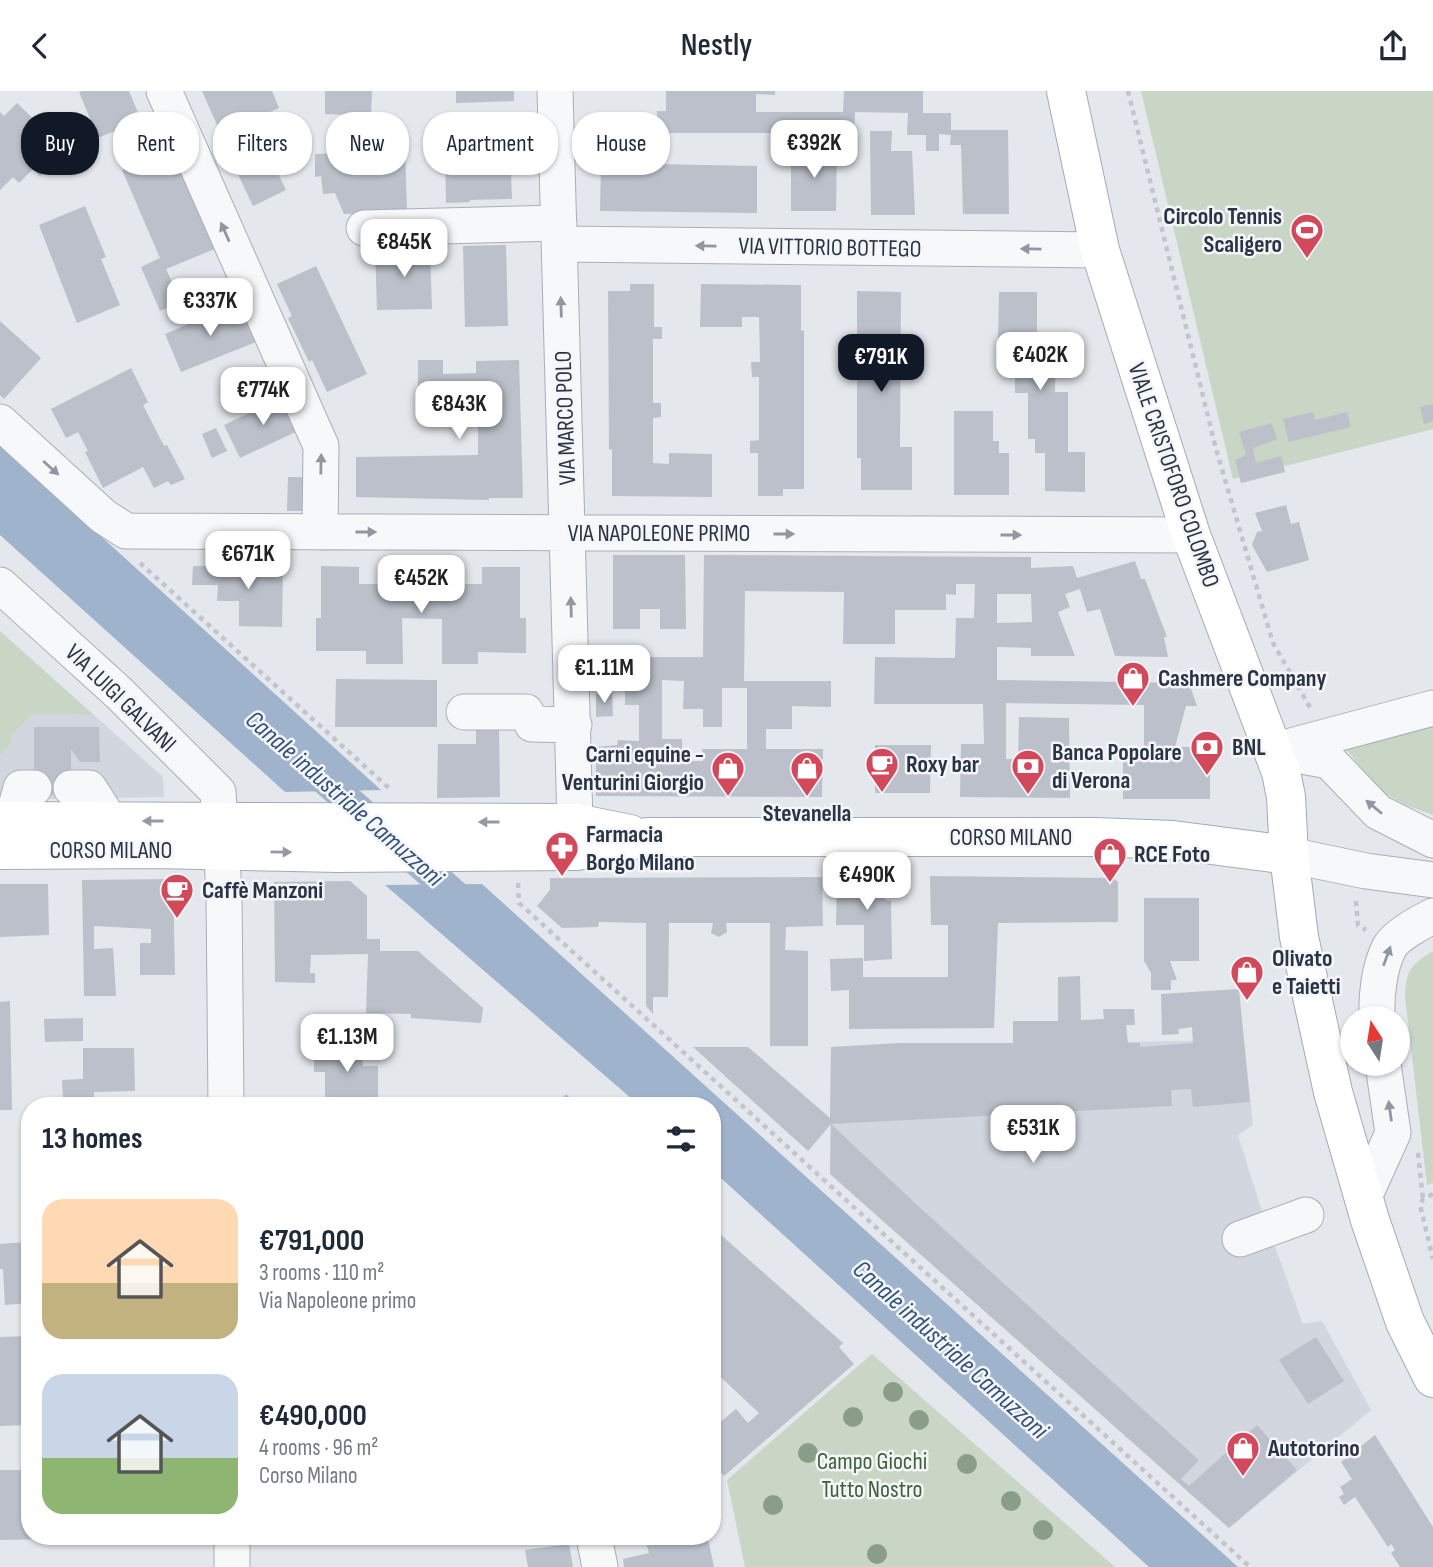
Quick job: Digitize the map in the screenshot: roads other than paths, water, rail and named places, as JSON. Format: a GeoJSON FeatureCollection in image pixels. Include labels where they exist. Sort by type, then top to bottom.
{"type":"FeatureCollection","features":[{"type":"Feature","properties":{"kind":"main road","name":"VIALE CRISTOFORO COLOMBO"},"geometry":{"type":"LineString","coordinates":[[1066,91],[1100,250],[1191,535],[1274,751],[1286,797],[1289,855],[1299,937],[1333,1092],[1405,1322],[1433,1378]]}},
{"type":"Feature","properties":{"kind":"main road","name":"CORSO MILANO"},"geometry":{"type":"LineString","coordinates":[[4,830],[110,821],[339,853],[576,851],[648,837]]}},
{"type":"Feature","properties":{"kind":"main road","name":"CORSO MILANO"},"geometry":{"type":"LineString","coordinates":[[4,830],[156,849],[310,822],[575,823],[648,837],[1095,837],[1173,840],[1289,855]]}},
{"type":"Feature","properties":{"kind":"street"},"geometry":{"type":"LineString","coordinates":[[164,91],[321,446],[320,532]]}},
{"type":"Feature","properties":{"kind":"street","name":"VIA MARCO POLO"},"geometry":{"type":"LineString","coordinates":[[555,91],[575,823]]}},
{"type":"Feature","properties":{"kind":"street"},"geometry":{"type":"LineString","coordinates":[[364,228],[559,234]]}},
{"type":"Feature","properties":{"kind":"street","name":"VIA VITTORIO BOTTEGO"},"geometry":{"type":"LineString","coordinates":[[559,234],[1100,250]]}},
{"type":"Feature","properties":{"kind":"street","name":"VIA NAPOLEONE PRIMO"},"geometry":{"type":"LineString","coordinates":[[0,422],[132,546],[320,532],[1191,535]]}},
{"type":"Feature","properties":{"kind":"street","name":"VIA LUIGI GALVANI"},"geometry":{"type":"LineString","coordinates":[[0,585],[119,693],[218,792],[226,1097]]}},
{"type":"Feature","properties":{"kind":"street"},"geometry":{"type":"LineString","coordinates":[[1274,751],[1433,708]]}},
{"type":"Feature","properties":{"kind":"street"},"geometry":{"type":"LineString","coordinates":[[464,712],[526,712],[532,724],[574,725]]}},
{"type":"Feature","properties":{"kind":"street"},"geometry":{"type":"LineString","coordinates":[[1274,751],[1329,761],[1378,812],[1433,840]]}},
{"type":"Feature","properties":{"kind":"street"},"geometry":{"type":"LineString","coordinates":[[4,830],[21,788],[34,788]]}},
{"type":"Feature","properties":{"kind":"street"},"geometry":{"type":"LineString","coordinates":[[71,788],[89,788],[110,821]]}},
{"type":"Feature","properties":{"kind":"street"},"geometry":{"type":"LineString","coordinates":[[1289,855],[1433,880]]}},
{"type":"Feature","properties":{"kind":"street"},"geometry":{"type":"LineString","coordinates":[[1378,1006],[1380,974],[1390,946],[1417,924],[1433,916]]}},
{"type":"Feature","properties":{"kind":"street"},"geometry":{"type":"LineString","coordinates":[[1364,1197],[1393,1133],[1385,1076]]}},
{"type":"Feature","properties":{"kind":"street"},"geometry":{"type":"LineString","coordinates":[[1240,1239],[1306,1215]]}},
{"type":"Feature","properties":{"kind":"street"},"geometry":{"type":"LineString","coordinates":[[232,1545],[232,1567]]}},
{"type":"Feature","properties":{"kind":"street"},"geometry":{"type":"LineString","coordinates":[[596,1545],[600,1567]]}},
{"type":"Feature","properties":{"kind":"water"},"geometry":{"type":"Polygon","coordinates":[[[0,445],[381,790],[285,792],[0,535],[0,445]]]}},
{"type":"Feature","properties":{"kind":"water"},"geometry":{"type":"Polygon","coordinates":[[[482,884],[718,1097],[630,1097],[385,885],[482,884]]]}},
{"type":"Feature","properties":{"kind":"water"},"geometry":{"type":"Polygon","coordinates":[[[721,1100],[1238,1567],[1149,1567],[721,1178],[721,1100]]]}},
{"type":"Feature","properties":{"kind":"waterway","name":"Canale industriale Camuzzoni"},"geometry":{"type":"LineString","coordinates":[[307,764],[472,910]]}},
{"type":"Feature","properties":{"kind":"place","name":"Circolo Tennis Scaligero"},"geometry":{"type":"Point","coordinates":[1307,260]}},
{"type":"Feature","properties":{"kind":"place","name":"Cashmere Company"},"geometry":{"type":"Point","coordinates":[1133,708]}},
{"type":"Feature","properties":{"kind":"place","name":"BNL"},"geometry":{"type":"Point","coordinates":[1207,777]}},
{"type":"Feature","properties":{"kind":"place","name":"Roxy bar"},"geometry":{"type":"Point","coordinates":[882,794]}},
{"type":"Feature","properties":{"kind":"place","name":"Banca Popolare di Verona"},"geometry":{"type":"Point","coordinates":[1028,796]}},
{"type":"Feature","properties":{"kind":"place","name":"Carni equine - Venturini Giorgio"},"geometry":{"type":"Point","coordinates":[728,798]}},
{"type":"Feature","properties":{"kind":"place","name":"Stevanella"},"geometry":{"type":"Point","coordinates":[807,798]}},
{"type":"Feature","properties":{"kind":"place","name":"Farmacia Borgo Milano"},"geometry":{"type":"Point","coordinates":[562,878]}},
{"type":"Feature","properties":{"kind":"place","name":"RCE Foto"},"geometry":{"type":"Point","coordinates":[1110,884]}},
{"type":"Feature","properties":{"kind":"place","name":"Caffè Manzoni"},"geometry":{"type":"Point","coordinates":[177,920]}},
{"type":"Feature","properties":{"kind":"place","name":"Olivato e Taietti"},"geometry":{"type":"Point","coordinates":[1247,1002]}},
{"type":"Feature","properties":{"kind":"place","name":"Autotorino"},"geometry":{"type":"Point","coordinates":[1243,1478]}},
{"type":"Feature","properties":{"kind":"park label","name":"Campo Giochi Tutto Nostro"},"geometry":{"type":"Point","coordinates":[872,1475]}}]}
